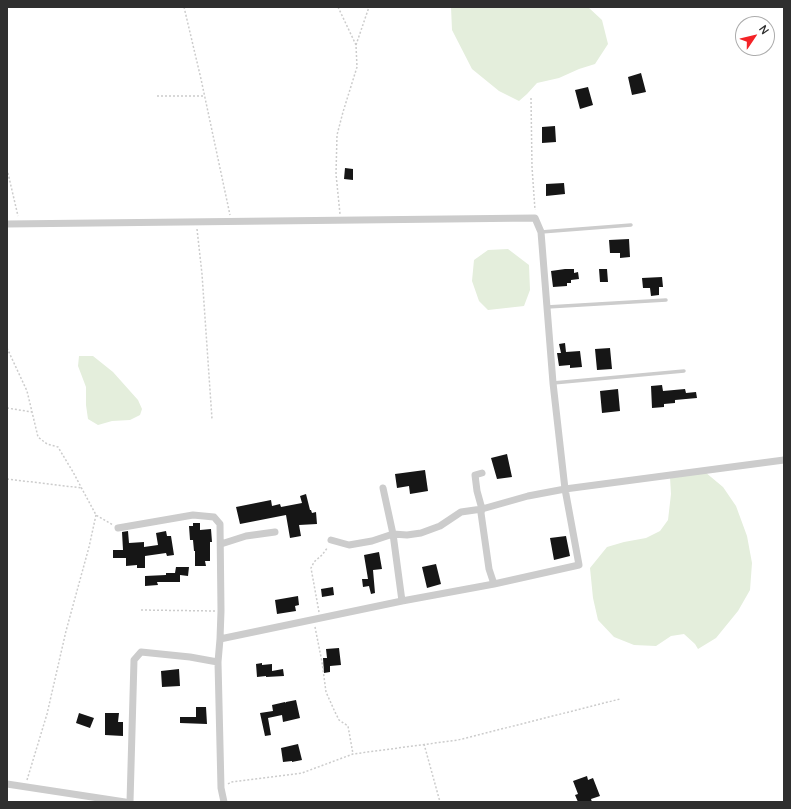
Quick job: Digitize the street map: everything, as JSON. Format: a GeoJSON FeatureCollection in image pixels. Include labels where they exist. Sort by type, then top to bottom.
{"type":"FeatureCollection","features":[{"type":"Feature","properties":{"kind":"street"},"geometry":{"type":"LineString","coordinates":[[7,224],[341,219],[536,218],[541,232],[553,383],[565,489],[579,565],[494,584],[402,601],[220,639]]}},
{"type":"Feature","properties":{"kind":"street"},"geometry":{"type":"LineString","coordinates":[[331,540],[350,545],[372,541],[393,534],[407,535],[421,532],[440,526],[461,512],[482,509],[528,496],[565,489],[784,460]]}},
{"type":"Feature","properties":{"kind":"street"},"geometry":{"type":"LineString","coordinates":[[482,473],[475,475],[477,491],[482,509],[481,513],[489,569],[494,584]]}},
{"type":"Feature","properties":{"kind":"street"},"geometry":{"type":"LineString","coordinates":[[383,488],[393,534],[402,601]]}},
{"type":"Feature","properties":{"kind":"street"},"geometry":{"type":"LineString","coordinates":[[118,528],[193,515],[214,517],[220,524],[221,611],[218,662],[221,788],[224,802]]}},
{"type":"Feature","properties":{"kind":"street"},"geometry":{"type":"LineString","coordinates":[[221,544],[246,536],[275,532]]}},
{"type":"Feature","properties":{"kind":"street"},"geometry":{"type":"LineString","coordinates":[[130,802],[134,660],[141,652],[190,657],[218,662]]}},
{"type":"Feature","properties":{"kind":"street"},"geometry":{"type":"LineString","coordinates":[[7,784],[124,802]]}},
{"type":"Feature","properties":{"kind":"lane"},"geometry":{"type":"LineString","coordinates":[[541,232],[631,224]]}},
{"type":"Feature","properties":{"kind":"lane"},"geometry":{"type":"LineString","coordinates":[[547,307],[666,300]]}},
{"type":"Feature","properties":{"kind":"lane"},"geometry":{"type":"LineString","coordinates":[[553,383],[684,371]]}},
{"type":"Feature","properties":{"kind":"path"},"geometry":{"type":"LineString","coordinates":[[184,7],[232,221]]}},
{"type":"Feature","properties":{"kind":"path"},"geometry":{"type":"LineString","coordinates":[[338,7],[356,45]]}},
{"type":"Feature","properties":{"kind":"path"},"geometry":{"type":"LineString","coordinates":[[341,219],[336,174],[337,135],[357,67],[356,45],[369,7]]}},
{"type":"Feature","properties":{"kind":"path"},"geometry":{"type":"LineString","coordinates":[[157,96],[204,96]]}},
{"type":"Feature","properties":{"kind":"path"},"geometry":{"type":"LineString","coordinates":[[531,98],[533,201],[536,218]]}},
{"type":"Feature","properties":{"kind":"path"},"geometry":{"type":"LineString","coordinates":[[7,169],[20,224]]}},
{"type":"Feature","properties":{"kind":"path"},"geometry":{"type":"LineString","coordinates":[[196,221],[202,274],[212,419]]}},
{"type":"Feature","properties":{"kind":"path"},"geometry":{"type":"LineString","coordinates":[[7,348],[27,391],[38,437],[46,444],[58,447],[96,514],[118,528]]}},
{"type":"Feature","properties":{"kind":"path"},"geometry":{"type":"LineString","coordinates":[[7,408],[32,412]]}},
{"type":"Feature","properties":{"kind":"path"},"geometry":{"type":"LineString","coordinates":[[7,479],[82,488]]}},
{"type":"Feature","properties":{"kind":"path"},"geometry":{"type":"LineString","coordinates":[[25,787],[47,714],[66,631],[89,547],[96,514]]}},
{"type":"Feature","properties":{"kind":"path"},"geometry":{"type":"LineString","coordinates":[[331,540],[329,546],[314,562],[311,568],[320,611],[315,629],[322,662],[326,692],[339,720],[348,726],[353,754]]}},
{"type":"Feature","properties":{"kind":"path"},"geometry":{"type":"LineString","coordinates":[[141,610],[221,611]]}},
{"type":"Feature","properties":{"kind":"path"},"geometry":{"type":"LineString","coordinates":[[221,788],[231,782],[302,773],[353,754],[458,740],[620,699]]}},
{"type":"Feature","properties":{"kind":"path"},"geometry":{"type":"LineString","coordinates":[[424,744],[440,802]]}},
{"type":"Feature","properties":{"kind":"green space"},"geometry":{"type":"Polygon","coordinates":[[[451,7],[588,7],[602,20],[608,44],[595,64],[559,78],[537,83],[519,101],[499,91],[472,69],[452,30],[451,7]]]}},
{"type":"Feature","properties":{"kind":"green space"},"geometry":{"type":"Polygon","coordinates":[[[508,249],[529,265],[530,290],[524,306],[488,310],[479,301],[472,281],[474,260],[488,250],[508,249]]]}},
{"type":"Feature","properties":{"kind":"green space"},"geometry":{"type":"Polygon","coordinates":[[[79,356],[93,356],[113,372],[138,400],[142,409],[140,415],[130,420],[112,421],[98,425],[88,419],[86,387],[78,366],[79,356]]]}},
{"type":"Feature","properties":{"kind":"green space"},"geometry":{"type":"Polygon","coordinates":[[[705,472],[723,487],[736,506],[747,536],[752,563],[750,590],[738,611],[716,638],[698,649],[695,644],[684,634],[671,636],[656,646],[634,645],[614,637],[598,620],[593,598],[590,568],[607,547],[646,538],[660,531],[668,520],[671,494],[670,477],[705,472]]]}},
{"type":"Feature","properties":{"kind":"building"},"geometry":{"type":"Polygon","coordinates":[[[641,73],[646,92],[632,95],[628,77],[641,73]]]}},
{"type":"Feature","properties":{"kind":"building"},"geometry":{"type":"Polygon","coordinates":[[[588,87],[593,105],[580,109],[575,90],[588,87]]]}},
{"type":"Feature","properties":{"kind":"building"},"geometry":{"type":"Polygon","coordinates":[[[555,126],[556,142],[542,143],[542,127],[555,126]]]}},
{"type":"Feature","properties":{"kind":"building"},"geometry":{"type":"Polygon","coordinates":[[[345,168],[353,169],[353,180],[344,179],[345,168]]]}},
{"type":"Feature","properties":{"kind":"building"},"geometry":{"type":"Polygon","coordinates":[[[564,183],[565,194],[546,196],[546,184],[564,183]]]}},
{"type":"Feature","properties":{"kind":"building"},"geometry":{"type":"Polygon","coordinates":[[[629,239],[630,257],[620,258],[620,253],[610,253],[609,240],[629,239]]]}},
{"type":"Feature","properties":{"kind":"building"},"geometry":{"type":"Polygon","coordinates":[[[574,269],[574,273],[578,272],[579,279],[571,280],[571,283],[567,283],[567,286],[553,287],[551,271],[574,269]]]}},
{"type":"Feature","properties":{"kind":"building"},"geometry":{"type":"Polygon","coordinates":[[[599,269],[607,269],[608,282],[600,282],[599,269]]]}},
{"type":"Feature","properties":{"kind":"building"},"geometry":{"type":"Polygon","coordinates":[[[662,277],[663,287],[659,287],[659,295],[651,296],[650,288],[643,288],[642,278],[662,277]]]}},
{"type":"Feature","properties":{"kind":"building"},"geometry":{"type":"Polygon","coordinates":[[[565,343],[566,352],[580,351],[582,367],[570,368],[570,365],[559,366],[557,353],[561,353],[559,344],[565,343]]]}},
{"type":"Feature","properties":{"kind":"building"},"geometry":{"type":"Polygon","coordinates":[[[610,348],[612,369],[597,370],[595,349],[610,348]]]}},
{"type":"Feature","properties":{"kind":"building"},"geometry":{"type":"Polygon","coordinates":[[[662,385],[663,391],[685,389],[686,393],[696,392],[697,398],[675,400],[675,403],[664,404],[664,407],[652,408],[651,386],[662,385]]]}},
{"type":"Feature","properties":{"kind":"building"},"geometry":{"type":"Polygon","coordinates":[[[618,389],[620,411],[602,413],[600,391],[618,389]]]}},
{"type":"Feature","properties":{"kind":"building"},"geometry":{"type":"Polygon","coordinates":[[[507,454],[512,477],[497,479],[491,458],[507,454]]]}},
{"type":"Feature","properties":{"kind":"building"},"geometry":{"type":"Polygon","coordinates":[[[425,470],[428,491],[410,494],[409,486],[397,488],[395,474],[425,470]]]}},
{"type":"Feature","properties":{"kind":"building"},"geometry":{"type":"Polygon","coordinates":[[[306,494],[310,510],[312,513],[316,512],[317,524],[299,525],[301,536],[290,538],[286,515],[240,524],[236,507],[271,500],[272,506],[280,504],[281,507],[302,503],[300,496],[306,494]]]}},
{"type":"Feature","properties":{"kind":"building"},"geometry":{"type":"Polygon","coordinates":[[[193,523],[200,523],[200,530],[211,529],[212,542],[210,542],[210,561],[205,561],[206,566],[195,566],[195,551],[193,540],[190,540],[189,526],[193,526],[193,523]]]}},
{"type":"Feature","properties":{"kind":"building"},"geometry":{"type":"Polygon","coordinates":[[[128,531],[129,543],[144,542],[144,547],[158,545],[156,533],[166,531],[167,536],[171,536],[174,555],[167,556],[166,553],[145,556],[145,568],[137,568],[137,565],[126,566],[126,558],[113,558],[113,550],[123,550],[122,532],[128,531]]]}},
{"type":"Feature","properties":{"kind":"building"},"geometry":{"type":"Polygon","coordinates":[[[566,536],[570,556],[554,560],[550,538],[566,536]]]}},
{"type":"Feature","properties":{"kind":"building"},"geometry":{"type":"Polygon","coordinates":[[[379,552],[382,569],[373,570],[375,593],[371,594],[369,586],[363,587],[362,579],[368,579],[364,555],[379,552]]]}},
{"type":"Feature","properties":{"kind":"building"},"geometry":{"type":"Polygon","coordinates":[[[436,564],[441,584],[427,588],[422,567],[436,564]]]}},
{"type":"Feature","properties":{"kind":"building"},"geometry":{"type":"Polygon","coordinates":[[[176,567],[189,567],[188,576],[180,575],[180,582],[157,582],[158,585],[145,586],[145,576],[175,573],[176,567]]]}},
{"type":"Feature","properties":{"kind":"building"},"geometry":{"type":"Polygon","coordinates":[[[333,587],[334,595],[322,597],[321,589],[333,587]]]}},
{"type":"Feature","properties":{"kind":"building"},"geometry":{"type":"Polygon","coordinates":[[[298,596],[299,605],[295,606],[296,611],[277,614],[275,600],[298,596]]]}},
{"type":"Feature","properties":{"kind":"building"},"geometry":{"type":"Polygon","coordinates":[[[339,648],[341,665],[330,666],[330,672],[324,673],[323,658],[327,658],[326,649],[339,648]]]}},
{"type":"Feature","properties":{"kind":"building"},"geometry":{"type":"Polygon","coordinates":[[[262,663],[262,665],[272,664],[272,671],[283,669],[284,676],[257,677],[256,664],[262,663]]]}},
{"type":"Feature","properties":{"kind":"building"},"geometry":{"type":"Polygon","coordinates":[[[179,669],[180,686],[162,687],[161,671],[179,669]]]}},
{"type":"Feature","properties":{"kind":"building"},"geometry":{"type":"Polygon","coordinates":[[[296,700],[300,718],[283,722],[282,715],[268,718],[271,735],[265,736],[260,713],[273,711],[272,705],[296,700]]]}},
{"type":"Feature","properties":{"kind":"building"},"geometry":{"type":"Polygon","coordinates":[[[196,707],[206,707],[207,724],[180,723],[180,717],[196,717],[196,707]]]}},
{"type":"Feature","properties":{"kind":"building"},"geometry":{"type":"Polygon","coordinates":[[[79,713],[94,718],[90,728],[76,723],[79,713]]]}},
{"type":"Feature","properties":{"kind":"building"},"geometry":{"type":"Polygon","coordinates":[[[105,713],[119,713],[118,722],[123,722],[123,736],[105,735],[105,713]]]}},
{"type":"Feature","properties":{"kind":"building"},"geometry":{"type":"Polygon","coordinates":[[[298,744],[302,760],[283,762],[281,748],[298,744]]]}},
{"type":"Feature","properties":{"kind":"building"},"geometry":{"type":"Polygon","coordinates":[[[587,776],[588,780],[593,778],[600,796],[591,799],[592,802],[578,802],[575,795],[578,794],[573,781],[587,776]]]}}]}
